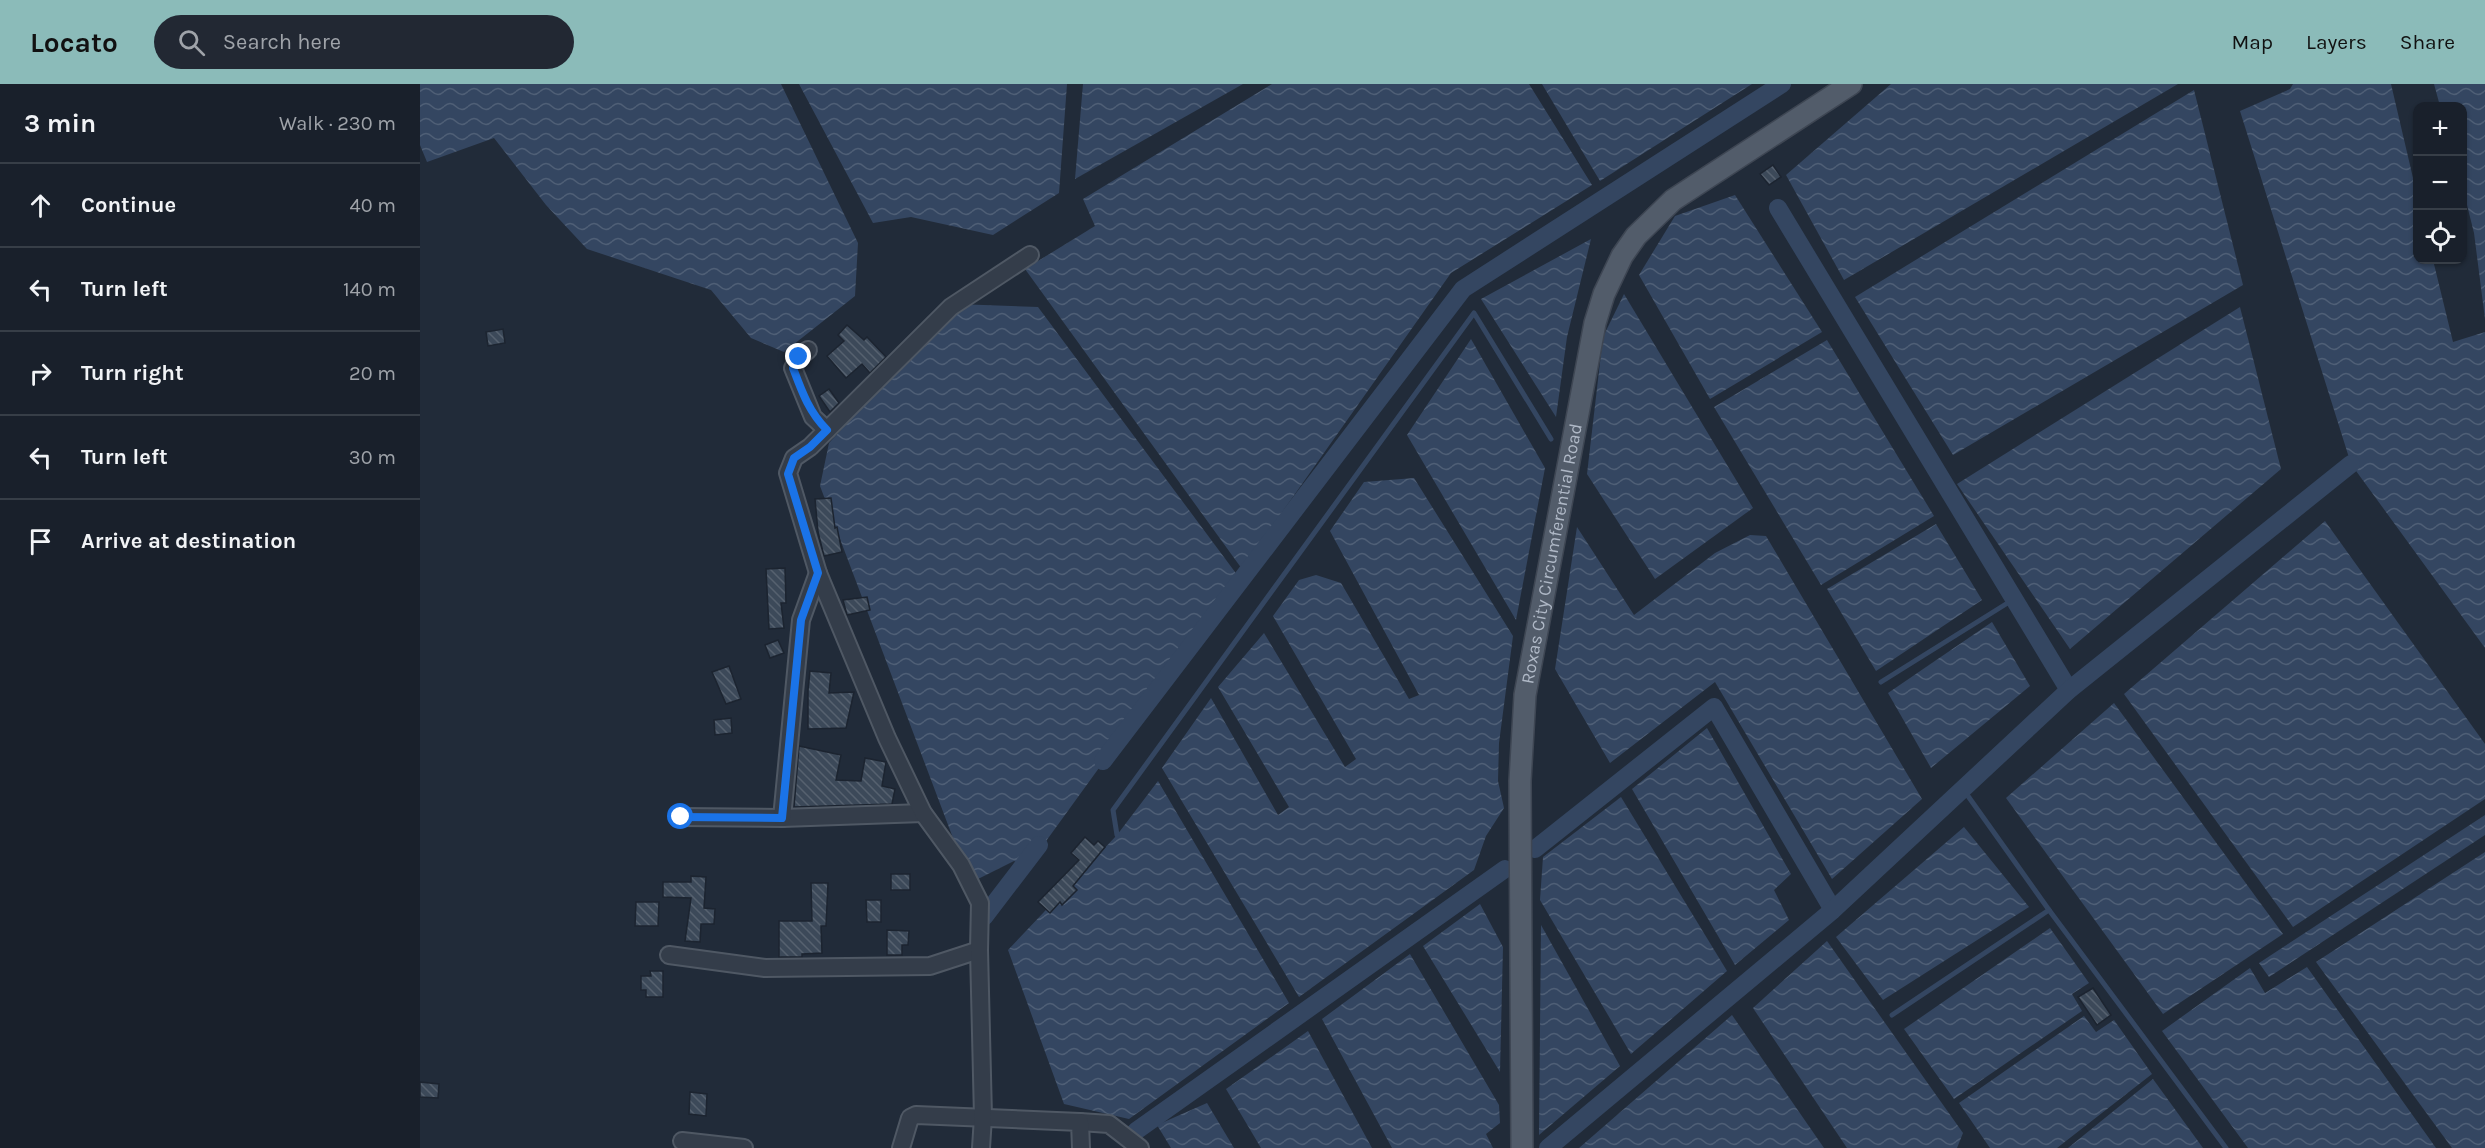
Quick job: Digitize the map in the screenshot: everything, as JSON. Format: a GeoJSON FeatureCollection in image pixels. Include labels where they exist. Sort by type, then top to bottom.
{"type":"FeatureCollection","features":[{"type":"Feature","properties":{"kind":"main road","name":"Roxas City Circumferential Road"},"geometry":{"type":"LineString","coordinates":[[1522,1148],[1520,781],[1525,696],[1595,323],[1604,294],[1622,256],[1636,236],[1673,200],[1851,84]]}},
{"type":"Feature","properties":{"kind":"street"},"geometry":{"type":"LineString","coordinates":[[981,1148],[983,1116],[980,903],[961,865],[923,813],[887,738],[818,573],[788,474],[794,458],[810,447],[951,307],[1030,255]]}},
{"type":"Feature","properties":{"kind":"street"},"geometry":{"type":"LineString","coordinates":[[808,350],[799,357],[793,368],[813,417],[827,430]]}},
{"type":"Feature","properties":{"kind":"street"},"geometry":{"type":"LineString","coordinates":[[782,818],[801,620],[818,573]]}},
{"type":"Feature","properties":{"kind":"street"},"geometry":{"type":"LineString","coordinates":[[681,817],[782,818],[923,813]]}},
{"type":"Feature","properties":{"kind":"street"},"geometry":{"type":"LineString","coordinates":[[669,955],[765,968],[930,966],[979,950]]}},
{"type":"Feature","properties":{"kind":"street"},"geometry":{"type":"LineString","coordinates":[[901,1148],[910,1118],[916,1115],[983,1116],[1109,1124],[1140,1148]]}},
{"type":"Feature","properties":{"kind":"street"},"geometry":{"type":"LineString","coordinates":[[1080,1122],[1081,1148]]}},
{"type":"Feature","properties":{"kind":"street"},"geometry":{"type":"LineString","coordinates":[[682,1141],[744,1148]]}},
{"type":"Feature","properties":{"kind":"water"},"geometry":{"type":"Polygon","coordinates":[[[420,84],[781,84],[858,243],[855,296],[784,352],[751,338],[711,290],[587,249],[546,205],[494,138],[427,162],[420,145],[420,84]]]}},
{"type":"Feature","properties":{"kind":"water"},"geometry":{"type":"Polygon","coordinates":[[[799,84],[1067,84],[1059,193],[993,235],[911,217],[873,223],[799,84]]]}},
{"type":"Feature","properties":{"kind":"water"},"geometry":{"type":"Polygon","coordinates":[[[1083,84],[1243,84],[1075,179],[1083,84]]]}},
{"type":"Feature","properties":{"kind":"water"},"geometry":{"type":"Polygon","coordinates":[[[1272,84],[1529,84],[1592,185],[1451,273],[1242,569],[1025,269],[1095,226],[1083,199],[1272,84]]]}},
{"type":"Feature","properties":{"kind":"water"},"geometry":{"type":"Polygon","coordinates":[[[1542,84],[1752,84],[1600,181],[1542,84]]]}},
{"type":"Feature","properties":{"kind":"water"},"geometry":{"type":"Polygon","coordinates":[[[1891,84],[2178,84],[1844,280],[1786,175],[1891,84]]]}},
{"type":"Feature","properties":{"kind":"water"},"geometry":{"type":"Polygon","coordinates":[[[2293,84],[2391,84],[2413,178],[2413,264],[2434,264],[2453,342],[2485,332],[2485,648],[2351,464],[2240,111],[2290,89],[2293,84]]]}},
{"type":"Feature","properties":{"kind":"water"},"geometry":{"type":"Polygon","coordinates":[[[2434,84],[2485,84],[2485,319],[2474,233],[2467,205],[2467,102],[2439,102],[2434,84]]]}},
{"type":"Feature","properties":{"kind":"water"},"geometry":{"type":"Polygon","coordinates":[[[2194,90],[2243,285],[1953,455],[1855,297],[2194,90]]]}},
{"type":"Feature","properties":{"kind":"water"},"geometry":{"type":"Polygon","coordinates":[[[1735,195],[1822,332],[1710,399],[1639,275],[1675,216],[1735,195]]]}},
{"type":"Feature","properties":{"kind":"water"},"geometry":{"type":"Polygon","coordinates":[[[1591,239],[1567,337],[1556,417],[1481,299],[1591,239]]]}},
{"type":"Feature","properties":{"kind":"water"},"geometry":{"type":"Polygon","coordinates":[[[1624,294],[1753,508],[1655,579],[1587,474],[1603,337],[1624,294]]]}},
{"type":"Feature","properties":{"kind":"water"},"geometry":{"type":"Polygon","coordinates":[[[956,304],[1038,307],[1238,576],[1028,866],[1014,861],[970,883],[820,486],[829,443],[956,304]]]}},
{"type":"Feature","properties":{"kind":"water"},"geometry":{"type":"Polygon","coordinates":[[[2240,307],[2281,469],[2070,649],[1957,484],[2240,307]]]}},
{"type":"Feature","properties":{"kind":"water"},"geometry":{"type":"Polygon","coordinates":[[[1471,339],[1545,468],[1516,620],[1407,435],[1471,339]]]}},
{"type":"Feature","properties":{"kind":"water"},"geometry":{"type":"Polygon","coordinates":[[[1827,340],[1934,516],[1821,585],[1714,407],[1827,340]]]}},
{"type":"Feature","properties":{"kind":"water"},"geometry":{"type":"Polygon","coordinates":[[[1414,478],[1513,636],[1499,743],[1498,781],[1504,808],[1486,836],[1474,870],[1299,997],[1162,768],[1211,698],[1278,815],[1289,807],[1218,687],[1264,633],[1345,767],[1356,759],[1273,616],[1299,580],[1316,575],[1341,583],[1409,699],[1419,695],[1330,531],[1364,482],[1414,478]]]}},
{"type":"Feature","properties":{"kind":"water"},"geometry":{"type":"Polygon","coordinates":[[[2325,521],[2485,744],[2485,799],[2293,927],[2124,694],[2325,521]]]}},
{"type":"Feature","properties":{"kind":"water"},"geometry":{"type":"Polygon","coordinates":[[[1936,524],[1982,600],[1876,671],[1827,589],[1936,524]]]}},
{"type":"Feature","properties":{"kind":"water"},"geometry":{"type":"Polygon","coordinates":[[[1577,527],[1634,615],[1715,553],[1750,535],[1766,536],[1922,799],[1832,879],[1715,682],[1610,763],[1555,669],[1577,527]]]}},
{"type":"Feature","properties":{"kind":"water"},"geometry":{"type":"Polygon","coordinates":[[[1992,622],[2030,686],[1931,768],[1888,693],[1992,622]]]}},
{"type":"Feature","properties":{"kind":"water"},"geometry":{"type":"Polygon","coordinates":[[[2114,703],[2283,934],[2163,1014],[2006,798],[2114,703]]]}},
{"type":"Feature","properties":{"kind":"water"},"geometry":{"type":"Polygon","coordinates":[[[1707,728],[1791,874],[1774,890],[1789,920],[1735,965],[1632,789],[1707,728]]]}},
{"type":"Feature","properties":{"kind":"water"},"geometry":{"type":"Polygon","coordinates":[[[1158,781],[1289,1003],[1129,1119],[1064,1104],[1008,950],[1117,835],[1158,781]]]}},
{"type":"Feature","properties":{"kind":"water"},"geometry":{"type":"Polygon","coordinates":[[[1621,797],[1727,971],[1631,1054],[1540,900],[1543,857],[1621,797]]]}},
{"type":"Feature","properties":{"kind":"water"},"geometry":{"type":"Polygon","coordinates":[[[2485,815],[2485,835],[2269,977],[2259,963],[2485,815]]]}},
{"type":"Feature","properties":{"kind":"water"},"geometry":{"type":"Polygon","coordinates":[[[1964,827],[2029,907],[1883,1000],[1836,937],[1964,827]]]}},
{"type":"Feature","properties":{"kind":"water"},"geometry":{"type":"Polygon","coordinates":[[[2485,852],[2485,1148],[2452,1148],[2316,962],[2485,852]]]}},
{"type":"Feature","properties":{"kind":"water"},"geometry":{"type":"Polygon","coordinates":[[[1480,904],[1503,947],[1500,1072],[1423,946],[1480,904]]]}},
{"type":"Feature","properties":{"kind":"water"},"geometry":{"type":"Polygon","coordinates":[[[1541,925],[1620,1066],[1539,1135],[1541,925]]]}},
{"type":"Feature","properties":{"kind":"water"},"geometry":{"type":"Polygon","coordinates":[[[2050,928],[2089,983],[2072,994],[2082,1011],[1954,1099],[1904,1029],[2050,928]]]}},
{"type":"Feature","properties":{"kind":"water"},"geometry":{"type":"Polygon","coordinates":[[[1827,941],[1963,1133],[1957,1148],[1847,1148],[1753,1008],[1827,941]]]}},
{"type":"Feature","properties":{"kind":"water"},"geometry":{"type":"Polygon","coordinates":[[[1410,954],[1499,1105],[1500,1123],[1486,1134],[1493,1148],[1392,1148],[1322,1019],[1410,954]]]}},
{"type":"Feature","properties":{"kind":"water"},"geometry":{"type":"Polygon","coordinates":[[[2307,967],[2436,1148],[2248,1148],[2162,1031],[2250,968],[2265,993],[2307,967]]]}},
{"type":"Feature","properties":{"kind":"water"},"geometry":{"type":"Polygon","coordinates":[[[1732,1015],[1824,1148],[1579,1148],[1732,1015]]]}},
{"type":"Feature","properties":{"kind":"water"},"geometry":{"type":"Polygon","coordinates":[[[2084,1016],[2096,1032],[2114,1020],[2152,1074],[2057,1148],[1990,1148],[1959,1103],[2084,1016]]]}},
{"type":"Feature","properties":{"kind":"water"},"geometry":{"type":"Polygon","coordinates":[[[1308,1031],[1372,1148],[1261,1148],[1226,1089],[1308,1031]]]}},
{"type":"Feature","properties":{"kind":"water"},"geometry":{"type":"Polygon","coordinates":[[[2153,1079],[2203,1148],[2068,1148],[2153,1079]]]}},
{"type":"Feature","properties":{"kind":"water"},"geometry":{"type":"Polygon","coordinates":[[[1207,1103],[1234,1148],[1171,1148],[1157,1125],[1207,1103]]]}},
{"type":"Feature","properties":{"kind":"building"},"geometry":{"type":"Polygon","coordinates":[[[1773,165],[1781,177],[1769,185],[1760,174],[1773,165]]]}},
{"type":"Feature","properties":{"kind":"building"},"geometry":{"type":"Polygon","coordinates":[[[847,325],[864,340],[867,337],[886,357],[870,373],[862,364],[846,378],[827,356],[844,341],[838,335],[847,325]]]}},
{"type":"Feature","properties":{"kind":"building"},"geometry":{"type":"Polygon","coordinates":[[[503,329],[505,343],[488,346],[486,332],[503,329]]]}},
{"type":"Feature","properties":{"kind":"building"},"geometry":{"type":"Polygon","coordinates":[[[829,389],[839,403],[830,412],[819,396],[829,389]]]}},
{"type":"Feature","properties":{"kind":"building"},"geometry":{"type":"Polygon","coordinates":[[[831,498],[835,528],[837,527],[842,552],[824,556],[818,532],[815,499],[831,498]]]}},
{"type":"Feature","properties":{"kind":"building"},"geometry":{"type":"Polygon","coordinates":[[[785,568],[786,603],[781,603],[784,628],[769,629],[766,569],[785,568]]]}},
{"type":"Feature","properties":{"kind":"building"},"geometry":{"type":"Polygon","coordinates":[[[867,597],[870,610],[847,615],[843,600],[867,597]]]}},
{"type":"Feature","properties":{"kind":"building"},"geometry":{"type":"Polygon","coordinates":[[[778,640],[784,653],[770,658],[765,645],[778,640]]]}},
{"type":"Feature","properties":{"kind":"building"},"geometry":{"type":"Polygon","coordinates":[[[729,666],[741,699],[726,704],[712,672],[729,666]]]}},
{"type":"Feature","properties":{"kind":"building"},"geometry":{"type":"Polygon","coordinates":[[[810,671],[831,673],[829,693],[854,692],[846,728],[808,729],[810,671]]]}},
{"type":"Feature","properties":{"kind":"building"},"geometry":{"type":"Polygon","coordinates":[[[731,718],[732,733],[715,735],[714,720],[731,718]]]}},
{"type":"Feature","properties":{"kind":"building"},"geometry":{"type":"Polygon","coordinates":[[[799,746],[841,755],[836,780],[861,781],[865,758],[886,762],[882,786],[895,789],[892,804],[794,807],[799,746]]]}},
{"type":"Feature","properties":{"kind":"building"},"geometry":{"type":"Polygon","coordinates":[[[1085,837],[1094,845],[1098,841],[1105,847],[1073,886],[1077,890],[1062,905],[1060,902],[1050,913],[1038,902],[1079,860],[1071,853],[1085,837]]]}},
{"type":"Feature","properties":{"kind":"building"},"geometry":{"type":"Polygon","coordinates":[[[891,874],[910,874],[910,890],[891,890],[891,874]]]}},
{"type":"Feature","properties":{"kind":"building"},"geometry":{"type":"Polygon","coordinates":[[[691,876],[706,877],[704,908],[715,909],[714,924],[701,924],[700,942],[685,941],[691,898],[663,897],[663,882],[691,882],[691,876]]]}},
{"type":"Feature","properties":{"kind":"building"},"geometry":{"type":"Polygon","coordinates":[[[811,883],[828,883],[826,926],[821,926],[822,953],[802,954],[802,957],[779,957],[779,921],[812,921],[811,883]]]}},
{"type":"Feature","properties":{"kind":"building"},"geometry":{"type":"Polygon","coordinates":[[[866,900],[881,900],[881,922],[867,922],[866,900]]]}},
{"type":"Feature","properties":{"kind":"building"},"geometry":{"type":"Polygon","coordinates":[[[636,902],[659,902],[658,926],[635,926],[636,902]]]}},
{"type":"Feature","properties":{"kind":"building"},"geometry":{"type":"Polygon","coordinates":[[[887,930],[909,931],[908,945],[902,945],[902,955],[887,955],[887,930]]]}},
{"type":"Feature","properties":{"kind":"building"},"geometry":{"type":"Polygon","coordinates":[[[650,971],[663,971],[663,997],[646,997],[646,990],[641,990],[641,976],[651,976],[650,971]]]}},
{"type":"Feature","properties":{"kind":"building"},"geometry":{"type":"Polygon","coordinates":[[[2093,988],[2111,1015],[2097,1025],[2078,997],[2093,988]]]}},
{"type":"Feature","properties":{"kind":"building"},"geometry":{"type":"Polygon","coordinates":[[[420,1082],[439,1084],[438,1098],[420,1097],[420,1082]]]}},
{"type":"Feature","properties":{"kind":"building"},"geometry":{"type":"Polygon","coordinates":[[[690,1092],[707,1094],[706,1116],[689,1114],[690,1092]]]}},
{"type":"Feature","properties":{"kind":"waterway"},"geometry":{"type":"LineString","coordinates":[[1103,761],[1463,289],[1782,84]]}},
{"type":"Feature","properties":{"kind":"waterway"},"geometry":{"type":"LineString","coordinates":[[1778,208],[2069,690]]}},
{"type":"Feature","properties":{"kind":"waterway"},"geometry":{"type":"LineString","coordinates":[[1117,835],[1113,810],[1474,313],[1551,439]]}},
{"type":"Feature","properties":{"kind":"waterway"},"geometry":{"type":"LineString","coordinates":[[1548,1148],[1833,910],[2069,690],[2351,464]]}},
{"type":"Feature","properties":{"kind":"waterway"},"geometry":{"type":"LineString","coordinates":[[1881,682],[2014,599]]}},
{"type":"Feature","properties":{"kind":"waterway"},"geometry":{"type":"LineString","coordinates":[[1535,849],[1714,707],[1833,910]]}},
{"type":"Feature","properties":{"kind":"waterway"},"geometry":{"type":"LineString","coordinates":[[1963,789],[2049,910],[2226,1148]]}},
{"type":"Feature","properties":{"kind":"waterway"},"geometry":{"type":"LineString","coordinates":[[984,917],[1039,845]]}},
{"type":"Feature","properties":{"kind":"waterway"},"geometry":{"type":"LineString","coordinates":[[1136,1131],[1505,869]]}},
{"type":"Feature","properties":{"kind":"waterway"},"geometry":{"type":"LineString","coordinates":[[1892,1015],[2049,910]]}},
{"type":"Feature","properties":{"kind":"route"},"geometry":{"type":"LineString","coordinates":[[681,817],[782,818],[801,620],[818,573],[788,474],[794,458],[810,447],[827,430],[813,417],[800,388],[793,368],[799,357]]}}]}
